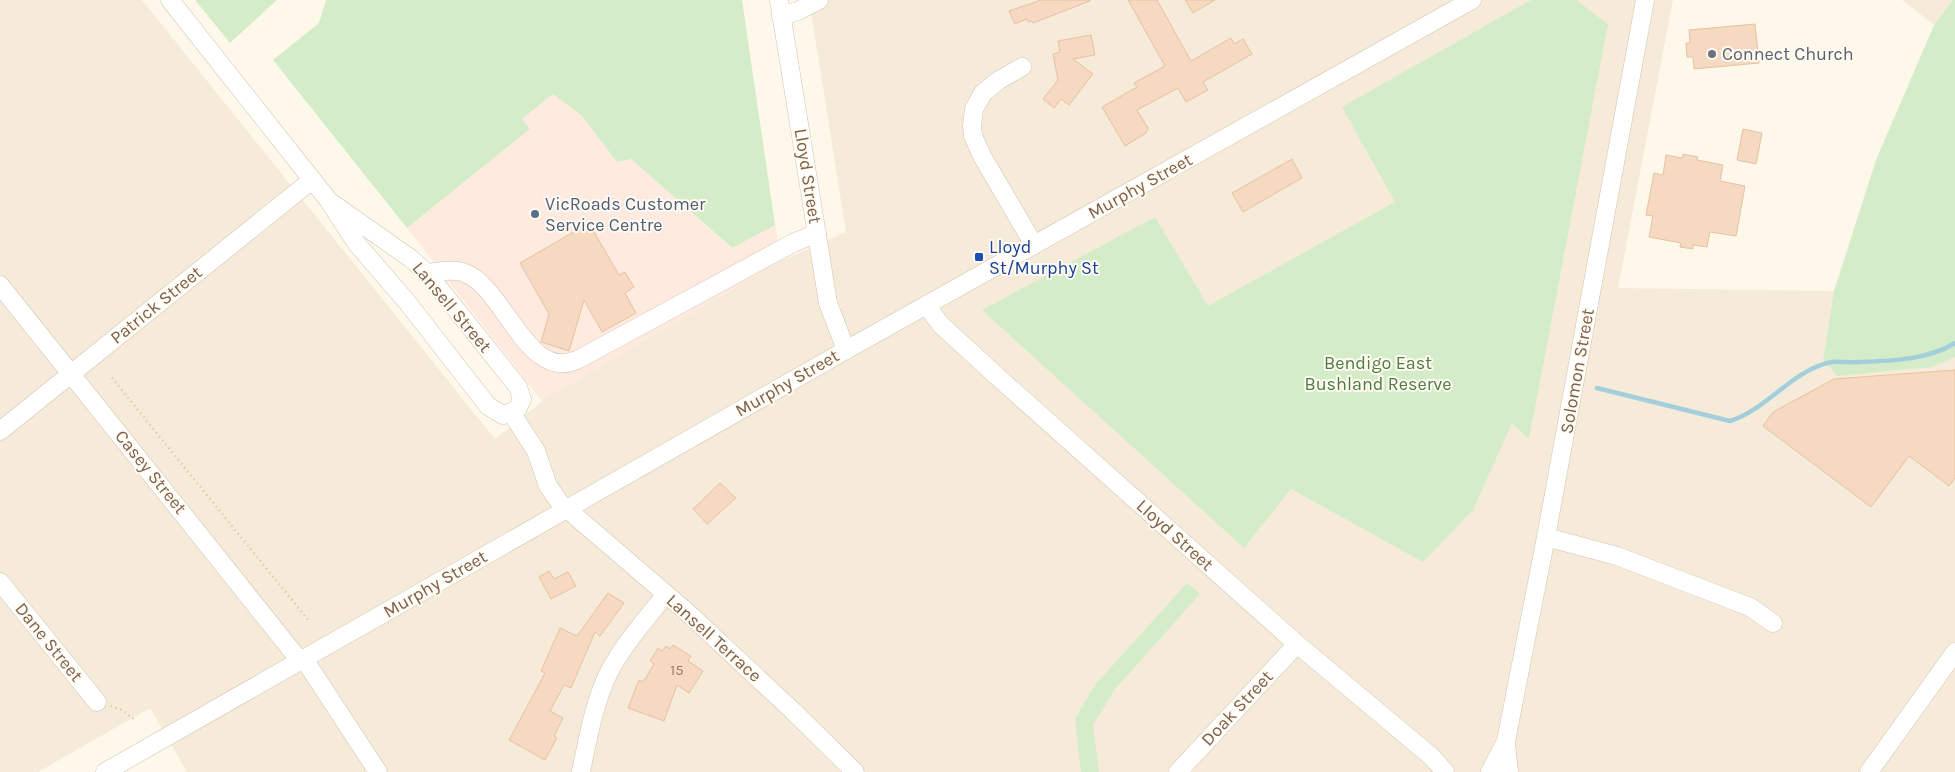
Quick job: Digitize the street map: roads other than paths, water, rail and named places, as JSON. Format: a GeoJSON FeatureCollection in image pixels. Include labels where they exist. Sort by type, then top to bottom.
{"type":"FeatureCollection","features":[{"type":"Feature","properties":{"kind":"street","name":"Lansell Street"},"geometry":{"type":"LineString","coordinates":[[170,0],[329,201],[357,244],[407,302],[488,406],[500,415],[512,414],[522,399],[518,386],[427,273],[410,258],[329,201]]}},
{"type":"Feature","properties":{"kind":"street"},"geometry":{"type":"LineString","coordinates":[[780,8],[798,11],[819,0]]}},
{"type":"Feature","properties":{"kind":"street","name":"Murphy Street"},"geometry":{"type":"LineString","coordinates":[[104,772],[846,350],[1472,0]]}},
{"type":"Feature","properties":{"kind":"street","name":"Solomon Street"},"geometry":{"type":"LineString","coordinates":[[1490,772],[1506,741],[1546,537],[1645,0]]}},
{"type":"Feature","properties":{"kind":"street","name":"Lloyd Street"},"geometry":{"type":"LineString","coordinates":[[780,8],[828,303],[846,350]]}},
{"type":"Feature","properties":{"kind":"street"},"geometry":{"type":"LineString","coordinates":[[1022,66],[999,80],[983,93],[974,109],[972,126],[973,136],[982,156],[1034,245]]}},
{"type":"Feature","properties":{"kind":"street","name":"Patrick Street"},"geometry":{"type":"LineString","coordinates":[[0,431],[312,180]]}},
{"type":"Feature","properties":{"kind":"street"},"geometry":{"type":"LineString","coordinates":[[427,273],[454,271],[471,276],[483,286],[538,354],[551,363],[566,364],[792,243],[817,234]]}},
{"type":"Feature","properties":{"kind":"street","name":"Casey Street"},"geometry":{"type":"LineString","coordinates":[[0,285],[302,660],[378,772]]}},
{"type":"Feature","properties":{"kind":"street","name":"Lloyd Street"},"geometry":{"type":"LineString","coordinates":[[926,305],[948,331],[1297,644],[1432,757],[1445,772]]}},
{"type":"Feature","properties":{"kind":"street"},"geometry":{"type":"LineString","coordinates":[[512,414],[536,451],[548,486],[566,510]]}},
{"type":"Feature","properties":{"kind":"street","name":"Lansell Terrace"},"geometry":{"type":"LineString","coordinates":[[566,510],[666,594],[794,711],[855,772]]}},
{"type":"Feature","properties":{"kind":"street"},"geometry":{"type":"LineString","coordinates":[[1546,537],[1592,547],[1750,606],[1773,623]]}},
{"type":"Feature","properties":{"kind":"street","name":"Dane Street"},"geometry":{"type":"LineString","coordinates":[[0,582],[97,702]]}},
{"type":"Feature","properties":{"kind":"street"},"geometry":{"type":"LineString","coordinates":[[581,772],[593,715],[609,673],[630,640],[666,594]]}},
{"type":"Feature","properties":{"kind":"street","name":"Doak Street"},"geometry":{"type":"LineString","coordinates":[[1178,772],[1297,644]]}},
{"type":"Feature","properties":{"kind":"street"},"geometry":{"type":"LineString","coordinates":[[1870,772],[1955,652]]}},
{"type":"Feature","properties":{"kind":"street","name":"Solomon Street"},"geometry":{"type":"LineString","coordinates":[[1506,741],[1509,772]]}},
{"type":"Feature","properties":{"kind":"street","name":"Lloyd Street"},"geometry":{"type":"LineString","coordinates":[[1432,757],[1459,772]]}},
{"type":"Feature","properties":{"kind":"waterway"},"geometry":{"type":"LineString","coordinates":[[1597,388],[1730,421],[1756,408],[1792,381],[1818,366],[1832,362],[1871,362],[1921,356],[1944,349],[1955,343]]}},
{"type":"Feature","properties":{"kind":"place","name":"Connect Church"},"geometry":{"type":"Point","coordinates":[1712,54]}},
{"type":"Feature","properties":{"kind":"place","name":"VicRoads Customer Service Centre"},"geometry":{"type":"Point","coordinates":[535,214]}},
{"type":"Feature","properties":{"kind":"place","name":"Lloyd St/Murphy St"},"geometry":{"type":"Point","coordinates":[979,257]}},
{"type":"Feature","properties":{"kind":"park label","name":"Bendigo East Bushland Reserve"},"geometry":{"type":"Point","coordinates":[1378,373]}}]}
